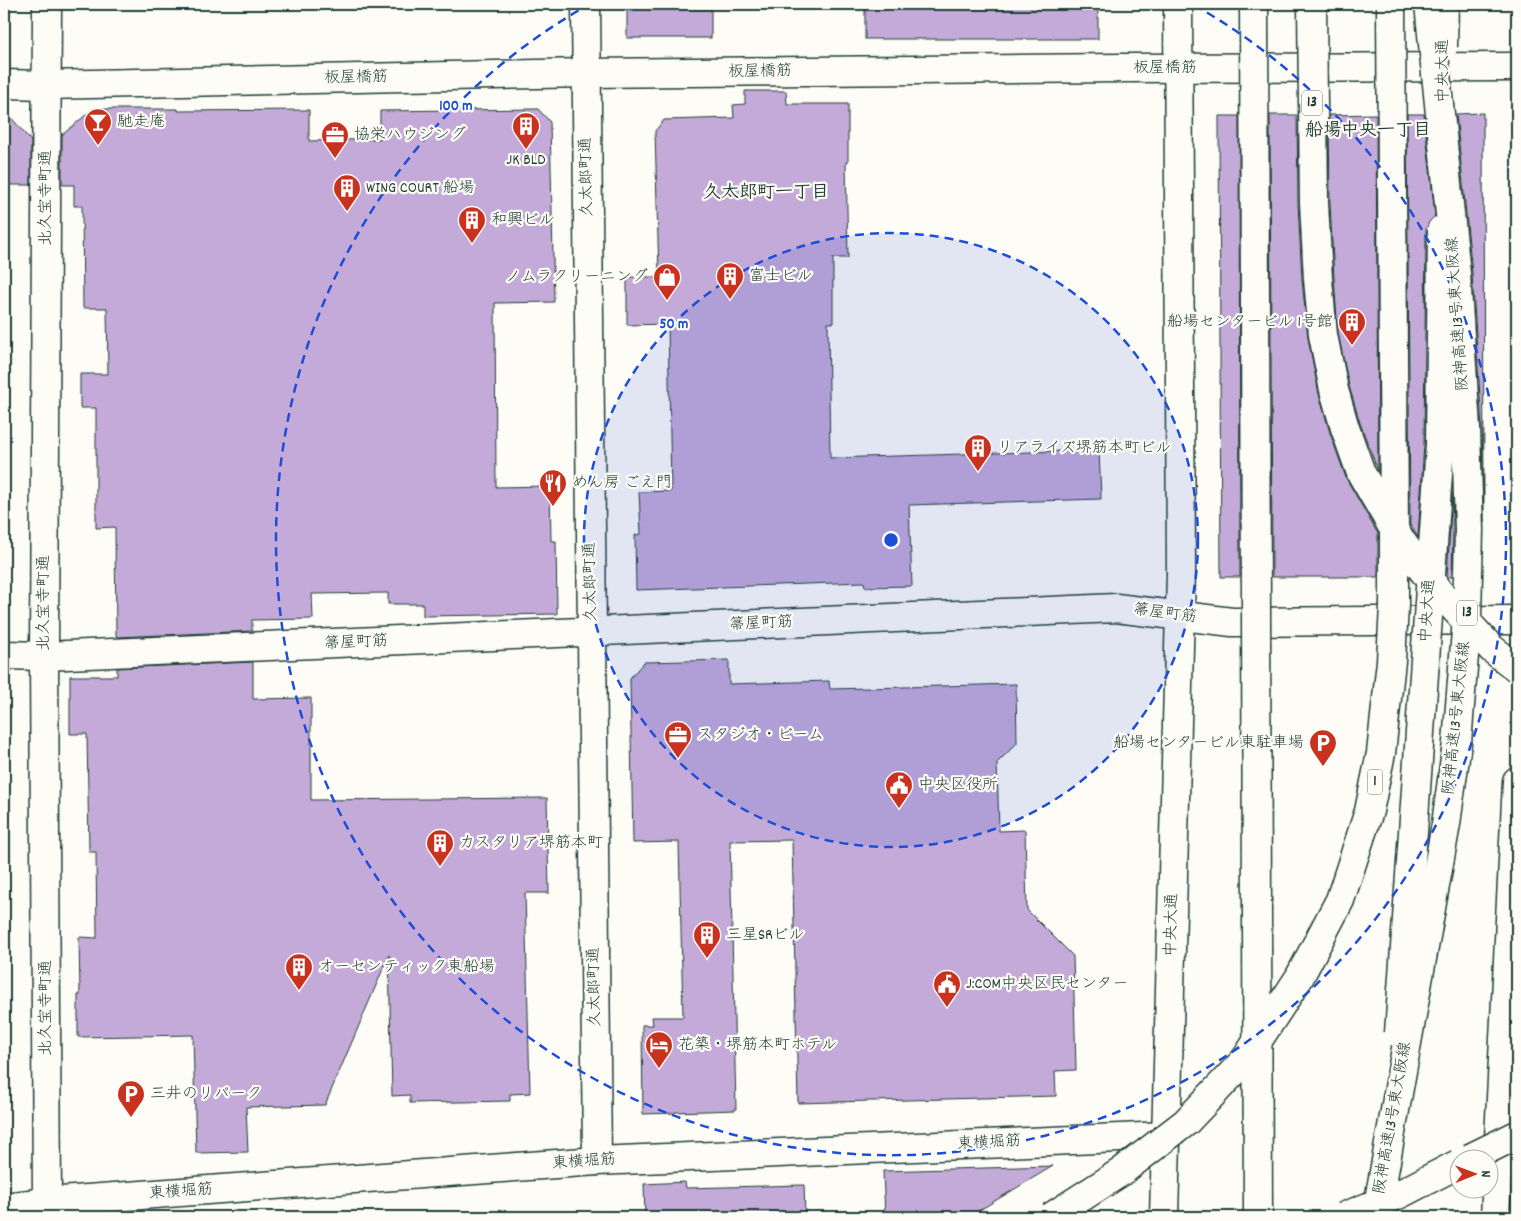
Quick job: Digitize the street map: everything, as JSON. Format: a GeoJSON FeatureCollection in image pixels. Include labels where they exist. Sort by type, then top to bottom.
{"type":"FeatureCollection","features":[{"type":"Feature","properties":{"kind":"main road","name":"北久宝寺町通"},"geometry":{"type":"LineString","coordinates":[[46,1202],[44,656],[47,4]]}},
{"type":"Feature","properties":{"kind":"main road","name":"久太郎町通"},"geometry":{"type":"LineString","coordinates":[[586,4],[597,1161]]}},
{"type":"Feature","properties":{"kind":"main road","name":"中央大通"},"geometry":{"type":"LineString","coordinates":[[1164,1217],[1180,616],[1178,4]]}},
{"type":"Feature","properties":{"kind":"main road"},"geometry":{"type":"LineString","coordinates":[[1254,4],[1260,1217]]}},
{"type":"Feature","properties":{"kind":"main road"},"geometry":{"type":"LineString","coordinates":[[1259,4],[1260,1217]]}},
{"type":"Feature","properties":{"kind":"main road","name":"13"},"geometry":{"type":"LineString","coordinates":[[1312,4],[1314,203],[1318,279],[1324,335],[1334,390],[1345,428],[1361,473],[1399,538],[1439,592],[1492,649],[1517,668]]}},
{"type":"Feature","properties":{"kind":"main road","name":"1"},"geometry":{"type":"LineString","coordinates":[[1051,1217],[1121,1172],[1186,1122],[1245,1060],[1299,978],[1340,900],[1369,811],[1387,703],[1394,606],[1390,4]]}},
{"type":"Feature","properties":{"kind":"main road","name":"阪神高速13号東大阪線"},"geometry":{"type":"LineString","coordinates":[[1376,1217],[1446,824],[1458,735],[1467,618],[1469,521],[1466,428],[1456,274],[1429,4]]}},
{"type":"Feature","properties":{"kind":"main road","name":"中央大通"},"geometry":{"type":"LineString","coordinates":[[1386,1217],[1440,445],[1444,4]]}},
{"type":"Feature","properties":{"kind":"main road","name":"板屋橋筋"},"geometry":{"type":"LineString","coordinates":[[4,84],[46,85],[586,73],[1517,66]]}},
{"type":"Feature","properties":{"kind":"main road","name":"箒屋町筋"},"geometry":{"type":"LineString","coordinates":[[4,655],[44,656],[1116,608],[1232,622],[1517,620]]}},
{"type":"Feature","properties":{"kind":"main road"},"geometry":{"type":"LineString","coordinates":[[1495,1217],[1512,1126],[1517,781]]}},
{"type":"Feature","properties":{"kind":"main road"},"geometry":{"type":"LineString","coordinates":[[1483,1148],[1512,1126]]}},
{"type":"Feature","properties":{"kind":"main road","name":"東横堀筋"},"geometry":{"type":"LineString","coordinates":[[4,1207],[46,1202],[597,1161],[1166,1136]]}},
{"type":"Feature","properties":{"kind":"main road"},"geometry":{"type":"LineString","coordinates":[[1343,1217],[1400,1194],[1448,1169]]}},
{"type":"Feature","properties":{"kind":"building"},"geometry":{"type":"Polygon","coordinates":[[[627,4],[711,4],[711,38],[627,38],[627,4]]]}},
{"type":"Feature","properties":{"kind":"building"},"geometry":{"type":"Polygon","coordinates":[[[865,4],[1098,4],[1098,39],[865,39],[865,4]]]}},
{"type":"Feature","properties":{"kind":"building"},"geometry":{"type":"Polygon","coordinates":[[[745,91],[786,91],[787,104],[848,104],[848,162],[846,162],[848,258],[833,258],[833,323],[828,323],[830,458],[1099,450],[1101,499],[909,505],[912,586],[865,587],[864,582],[636,590],[635,535],[641,534],[639,492],[671,491],[668,324],[627,325],[627,277],[659,277],[655,131],[664,120],[734,118],[733,105],[745,104],[745,91]]]}},
{"type":"Feature","properties":{"kind":"building"},"geometry":{"type":"Polygon","coordinates":[[[4,109],[31,141],[31,185],[4,185],[4,109]]]}},
{"type":"Feature","properties":{"kind":"building"},"geometry":{"type":"Polygon","coordinates":[[[93,109],[178,109],[178,111],[309,110],[309,141],[380,139],[380,111],[538,109],[550,122],[554,302],[495,303],[496,487],[550,486],[551,541],[556,541],[557,614],[423,616],[423,604],[388,604],[388,593],[312,594],[313,619],[252,620],[252,631],[116,637],[115,527],[96,528],[96,408],[80,408],[80,374],[108,374],[107,308],[83,308],[82,206],[74,206],[74,185],[62,185],[62,135],[93,109]]]}},
{"type":"Feature","properties":{"kind":"building"},"geometry":{"type":"Polygon","coordinates":[[[1483,113],[1484,523],[1482,427],[1472,273],[1456,114],[1483,113]]]}},
{"type":"Feature","properties":{"kind":"building"},"geometry":{"type":"Polygon","coordinates":[[[1376,114],[1378,471],[1360,423],[1349,386],[1338,333],[1330,203],[1329,115],[1376,114]]]}},
{"type":"Feature","properties":{"kind":"building"},"geometry":{"type":"Polygon","coordinates":[[[1407,114],[1424,114],[1435,216],[1429,222],[1426,230],[1424,444],[1418,537],[1410,525],[1407,114]]]}},
{"type":"Feature","properties":{"kind":"building"},"geometry":{"type":"Polygon","coordinates":[[[1270,115],[1297,115],[1298,204],[1302,280],[1308,338],[1319,394],[1346,478],[1378,534],[1378,577],[1272,577],[1270,115]]]}},
{"type":"Feature","properties":{"kind":"building"},"geometry":{"type":"Polygon","coordinates":[[[1219,116],[1239,116],[1240,577],[1221,577],[1219,116]]]}},
{"type":"Feature","properties":{"kind":"building"},"geometry":{"type":"Polygon","coordinates":[[[1452,493],[1452,577],[1447,577],[1452,493]]]}},
{"type":"Feature","properties":{"kind":"building"},"geometry":{"type":"Polygon","coordinates":[[[729,660],[729,684],[829,681],[830,689],[1016,684],[1017,743],[997,763],[999,831],[1025,830],[1027,910],[1073,956],[1076,1070],[1055,1071],[1056,1096],[798,1103],[792,840],[730,841],[736,1110],[643,1114],[642,1025],[653,1025],[652,1017],[683,1017],[679,842],[633,843],[630,678],[644,662],[729,660]]]}},
{"type":"Feature","properties":{"kind":"building"},"geometry":{"type":"Polygon","coordinates":[[[253,662],[253,699],[311,698],[311,800],[547,798],[549,893],[525,893],[530,1093],[510,1094],[510,1101],[410,1103],[410,1095],[392,1096],[389,955],[325,1105],[246,1107],[248,1152],[196,1153],[193,1035],[78,1037],[78,995],[80,995],[79,937],[97,938],[96,852],[89,852],[87,734],[70,734],[70,676],[117,676],[117,668],[253,662]]]}},
{"type":"Feature","properties":{"kind":"building"},"geometry":{"type":"Polygon","coordinates":[[[1053,1166],[968,1217],[885,1217],[883,1171],[1053,1166]]]}},
{"type":"Feature","properties":{"kind":"building"},"geometry":{"type":"Polygon","coordinates":[[[685,1182],[686,1188],[804,1185],[805,1217],[645,1217],[644,1184],[685,1182]]]}},
{"type":"Feature","properties":{"kind":"place","name":"馳走庵"},"geometry":{"type":"Point","coordinates":[98,146]}},
{"type":"Feature","properties":{"kind":"place","name":"JK BLD"},"geometry":{"type":"Point","coordinates":[526,150]}},
{"type":"Feature","properties":{"kind":"place","name":"協栄ハウジング"},"geometry":{"type":"Point","coordinates":[335,159]}},
{"type":"Feature","properties":{"kind":"place","name":"WING COURT 船場"},"geometry":{"type":"Point","coordinates":[347,212]}},
{"type":"Feature","properties":{"kind":"place","name":"和興ビル"},"geometry":{"type":"Point","coordinates":[472,244]}},
{"type":"Feature","properties":{"kind":"place","name":"富士ビル"},"geometry":{"type":"Point","coordinates":[730,300]}},
{"type":"Feature","properties":{"kind":"place","name":"ノムラクリーニング"},"geometry":{"type":"Point","coordinates":[667,301]}},
{"type":"Feature","properties":{"kind":"place","name":"船場センタービル 1号館"},"geometry":{"type":"Point","coordinates":[1352,346]}},
{"type":"Feature","properties":{"kind":"place","name":"リアライズ堺筋本町ビル"},"geometry":{"type":"Point","coordinates":[978,472]}},
{"type":"Feature","properties":{"kind":"place","name":"めん房 ごえ門"},"geometry":{"type":"Point","coordinates":[553,507]}},
{"type":"Feature","properties":{"kind":"place","name":"スタジオ・ビーム"},"geometry":{"type":"Point","coordinates":[678,759]}},
{"type":"Feature","properties":{"kind":"place","name":"船場センタービル東駐車場"},"geometry":{"type":"Point","coordinates":[1323,767]}},
{"type":"Feature","properties":{"kind":"place","name":"中央区役所"},"geometry":{"type":"Point","coordinates":[899,809]}},
{"type":"Feature","properties":{"kind":"place","name":"カスタリア堺筋本町"},"geometry":{"type":"Point","coordinates":[440,867]}},
{"type":"Feature","properties":{"kind":"place","name":"三星SRビル"},"geometry":{"type":"Point","coordinates":[707,959]}},
{"type":"Feature","properties":{"kind":"place","name":"オーセンティック東船場"},"geometry":{"type":"Point","coordinates":[299,991]}},
{"type":"Feature","properties":{"kind":"place","name":"J:COM中央区民センター"},"geometry":{"type":"Point","coordinates":[947,1008]}},
{"type":"Feature","properties":{"kind":"place","name":"花築・堺筋本町ホテル"},"geometry":{"type":"Point","coordinates":[659,1069]}},
{"type":"Feature","properties":{"kind":"place","name":"三井のリパーク"},"geometry":{"type":"Point","coordinates":[131,1118]}},
{"type":"Feature","properties":{"kind":"district","name":"船場中央一丁目"},"geometry":{"type":"Point","coordinates":[1368,131]}},
{"type":"Feature","properties":{"kind":"district","name":"久太郎町一丁目"},"geometry":{"type":"Point","coordinates":[766,193]}}]}
